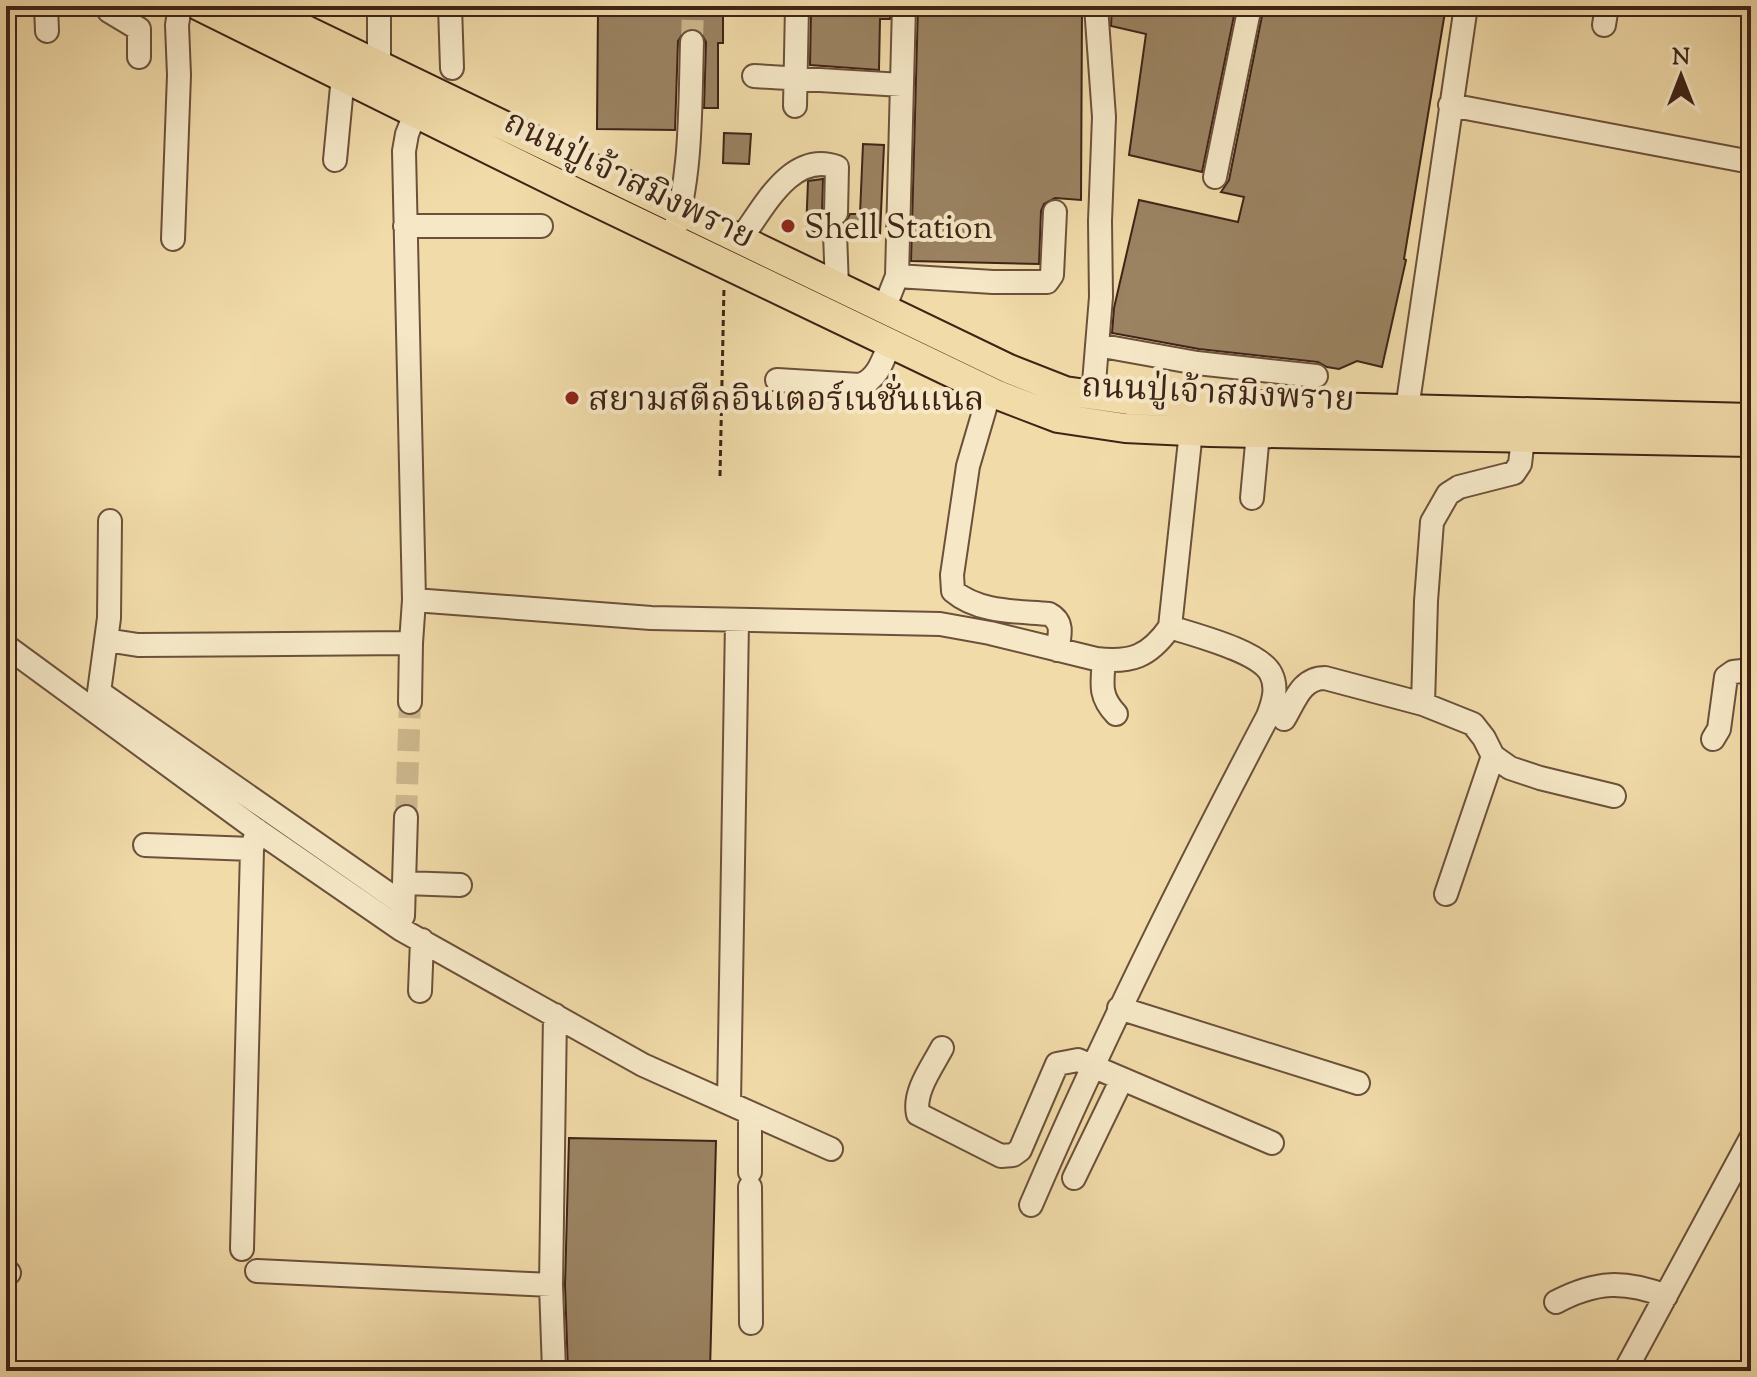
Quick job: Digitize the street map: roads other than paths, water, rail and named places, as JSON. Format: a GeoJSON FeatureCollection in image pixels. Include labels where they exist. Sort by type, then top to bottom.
{"type":"FeatureCollection","features":[{"type":"Feature","properties":{"kind":"main road","name":"ถนนปู่เจ้าสมิงพราย"},"geometry":{"type":"LineString","coordinates":[[199,6],[343,76],[420,101],[681,212],[1009,369],[1065,391],[1128,400],[1183,403],[1751,418]]}},
{"type":"Feature","properties":{"kind":"main road","name":"ถนนปู่เจ้าสมิงพราย"},"geometry":{"type":"LineString","coordinates":[[256,6],[379,66],[420,101],[672,239],[990,391],[1058,418],[1125,428],[1191,431],[1751,442]]}},
{"type":"Feature","properties":{"kind":"street"},"geometry":{"type":"LineString","coordinates":[[46,6],[47,31]]}},
{"type":"Feature","properties":{"kind":"street"},"geometry":{"type":"LineString","coordinates":[[106,6],[139,29],[139,57]]}},
{"type":"Feature","properties":{"kind":"street"},"geometry":{"type":"LineString","coordinates":[[173,239],[179,75],[177,25],[180,6]]}},
{"type":"Feature","properties":{"kind":"street"},"geometry":{"type":"LineString","coordinates":[[379,6],[379,66]]}},
{"type":"Feature","properties":{"kind":"street"},"geometry":{"type":"LineString","coordinates":[[450,6],[452,68]]}},
{"type":"Feature","properties":{"kind":"street"},"geometry":{"type":"LineString","coordinates":[[795,106],[797,6]]}},
{"type":"Feature","properties":{"kind":"street"},"geometry":{"type":"LineString","coordinates":[[884,309],[897,276],[904,6]]}},
{"type":"Feature","properties":{"kind":"street"},"geometry":{"type":"LineString","coordinates":[[1093,395],[1101,297],[1104,117],[1096,6]]}},
{"type":"Feature","properties":{"kind":"street"},"geometry":{"type":"LineString","coordinates":[[1215,177],[1250,6]]}},
{"type":"Feature","properties":{"kind":"street"},"geometry":{"type":"LineString","coordinates":[[1407,409],[1466,6]]}},
{"type":"Feature","properties":{"kind":"street"},"geometry":{"type":"LineString","coordinates":[[672,239],[681,212],[689,133],[692,42]]}},
{"type":"Feature","properties":{"kind":"street"},"geometry":{"type":"LineString","coordinates":[[335,160],[343,76]]}},
{"type":"Feature","properties":{"kind":"street"},"geometry":{"type":"LineString","coordinates":[[754,76],[902,85]]}},
{"type":"Feature","properties":{"kind":"street"},"geometry":{"type":"LineString","coordinates":[[410,702],[414,600],[404,151],[420,101]]}},
{"type":"Feature","properties":{"kind":"street"},"geometry":{"type":"LineString","coordinates":[[1450,105],[1751,162]]}},
{"type":"Feature","properties":{"kind":"street"},"geometry":{"type":"LineString","coordinates":[[740,240],[779,188],[797,170],[810,164],[837,167],[837,287]]}},
{"type":"Feature","properties":{"kind":"street"},"geometry":{"type":"LineString","coordinates":[[897,276],[1047,282],[1052,275],[1055,212]]}},
{"type":"Feature","properties":{"kind":"street"},"geometry":{"type":"LineString","coordinates":[[405,226],[541,226]]}},
{"type":"Feature","properties":{"kind":"street"},"geometry":{"type":"LineString","coordinates":[[777,380],[860,385],[870,381],[878,371],[890,343]]}},
{"type":"Feature","properties":{"kind":"street"},"geometry":{"type":"LineString","coordinates":[[1097,345],[1197,363],[1316,376]]}},
{"type":"Feature","properties":{"kind":"street"},"geometry":{"type":"LineString","coordinates":[[990,391],[968,466],[952,575],[953,591],[964,600],[986,608],[1049,614],[1057,618],[1061,627],[1057,650]]}},
{"type":"Feature","properties":{"kind":"street"},"geometry":{"type":"LineString","coordinates":[[414,600],[737,622],[940,624],[1104,660],[1136,658],[1156,646],[1170,627],[1191,431]]}},
{"type":"Feature","properties":{"kind":"street"},"geometry":{"type":"LineString","coordinates":[[1252,498],[1258,433]]}},
{"type":"Feature","properties":{"kind":"street"},"geometry":{"type":"LineString","coordinates":[[1423,704],[1432,522],[1448,494],[1459,487],[1514,473],[1520,464],[1523,438]]}},
{"type":"Feature","properties":{"kind":"street"},"geometry":{"type":"LineString","coordinates":[[110,521],[109,618],[99,692],[404,894],[460,885]]}},
{"type":"Feature","properties":{"kind":"street"},"geometry":{"type":"LineString","coordinates":[[737,622],[740,1108],[750,1180],[751,1323]]}},
{"type":"Feature","properties":{"kind":"street"},"geometry":{"type":"LineString","coordinates":[[1031,1205],[1091,1065],[1176,891],[1268,716],[1274,698],[1270,671],[1262,663],[1170,627]]}},
{"type":"Feature","properties":{"kind":"street"},"geometry":{"type":"LineString","coordinates":[[106,640],[138,645],[411,643]]}},
{"type":"Feature","properties":{"kind":"street"},"geometry":{"type":"LineString","coordinates":[[6,646],[255,839],[412,935],[643,1065],[831,1149]]}},
{"type":"Feature","properties":{"kind":"street"},"geometry":{"type":"LineString","coordinates":[[1104,660],[1102,687],[1105,702],[1116,714]]}},
{"type":"Feature","properties":{"kind":"street"},"geometry":{"type":"LineString","coordinates":[[1713,739],[1721,721],[1722,690],[1726,677],[1733,672],[1751,670]]}},
{"type":"Feature","properties":{"kind":"street"},"geometry":{"type":"LineString","coordinates":[[1284,719],[1306,682],[1325,678],[1423,704],[1473,724],[1493,756],[1510,768],[1614,796]]}},
{"type":"Feature","properties":{"kind":"street"},"geometry":{"type":"LineString","coordinates":[[1446,894],[1493,756]]}},
{"type":"Feature","properties":{"kind":"street"},"geometry":{"type":"LineString","coordinates":[[406,817],[404,894],[420,991]]}},
{"type":"Feature","properties":{"kind":"street"},"geometry":{"type":"LineString","coordinates":[[145,845],[255,839]]}},
{"type":"Feature","properties":{"kind":"street"},"geometry":{"type":"LineString","coordinates":[[242,1249],[255,839]]}},
{"type":"Feature","properties":{"kind":"street"},"geometry":{"type":"LineString","coordinates":[[1119,1008],[1358,1083]]}},
{"type":"Feature","properties":{"kind":"street"},"geometry":{"type":"LineString","coordinates":[[554,1371],[551,1285],[555,1015]]}},
{"type":"Feature","properties":{"kind":"street"},"geometry":{"type":"LineString","coordinates":[[942,1048],[919,1094],[916,1105],[918,1114],[1001,1156],[1013,1155],[1020,1150],[1057,1064],[1078,1060],[1272,1143]]}},
{"type":"Feature","properties":{"kind":"street"},"geometry":{"type":"LineString","coordinates":[[1074,1178],[1122,1079]]}},
{"type":"Feature","properties":{"kind":"street"},"geometry":{"type":"LineString","coordinates":[[1625,1371],[1751,1138]]}},
{"type":"Feature","properties":{"kind":"street"},"geometry":{"type":"LineString","coordinates":[[257,1271],[551,1285]]}},
{"type":"Feature","properties":{"kind":"street"},"geometry":{"type":"LineString","coordinates":[[1556,1302],[1580,1289],[1604,1285],[1639,1286],[1666,1296]]}},
{"type":"Feature","properties":{"kind":"tunnel"},"geometry":{"type":"LineString","coordinates":[[692,42],[693,6]]}},
{"type":"Feature","properties":{"kind":"tunnel"},"geometry":{"type":"LineString","coordinates":[[406,817],[410,702]]}},
{"type":"Feature","properties":{"kind":"place","name":"Shell Station"},"geometry":{"type":"Point","coordinates":[788,226]}},
{"type":"Feature","properties":{"kind":"place","name":"สยามสตีลอินเตอร์เนชั่นแนล"},"geometry":{"type":"Point","coordinates":[572,398]}}]}
